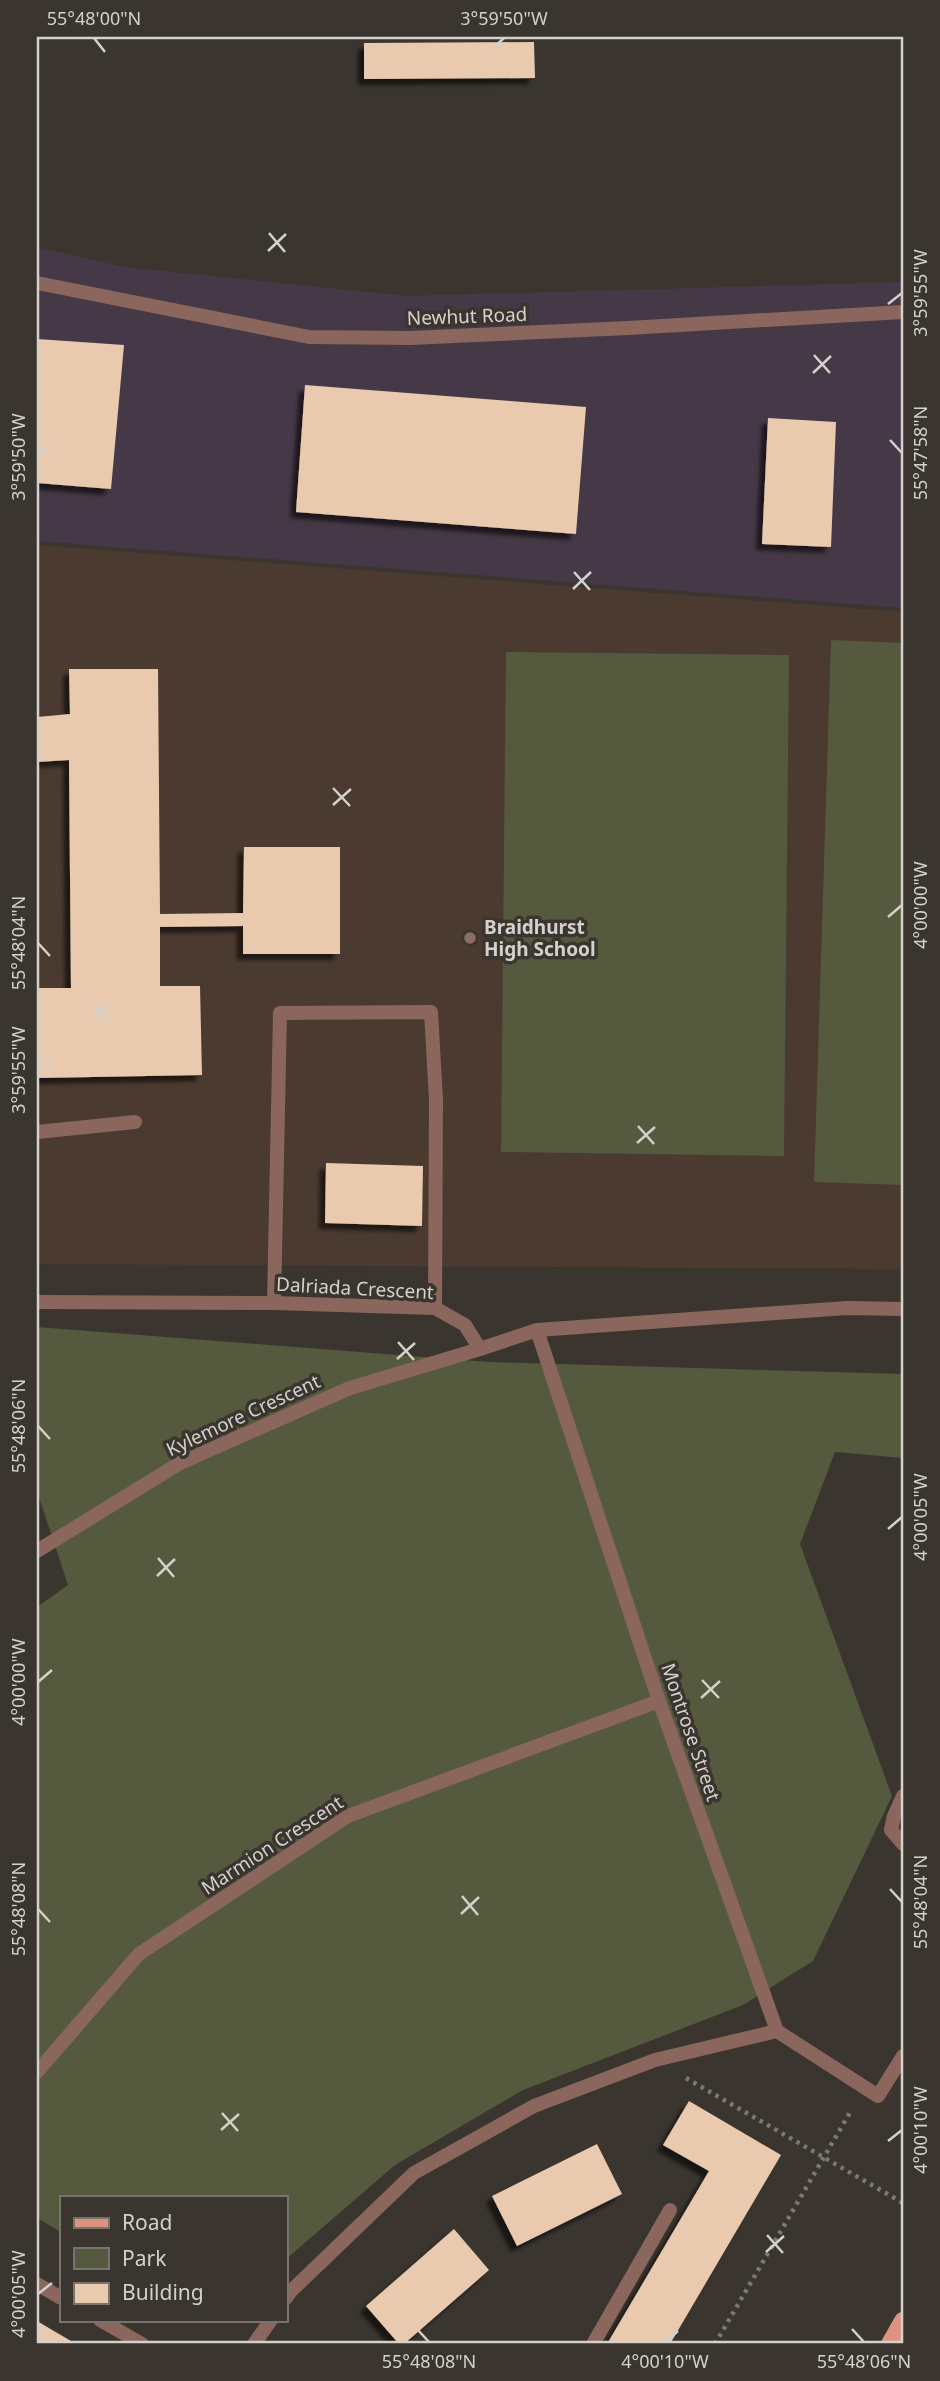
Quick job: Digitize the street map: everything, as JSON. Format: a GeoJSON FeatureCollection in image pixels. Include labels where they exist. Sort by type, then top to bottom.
{"type":"FeatureCollection","features":[{"type":"Feature","properties":{"kind":"street","name":"Newhut Road"},"geometry":{"type":"LineString","coordinates":[[37,283],[309,337],[410,338],[903,312]]}},
{"type":"Feature","properties":{"kind":"street"},"geometry":{"type":"LineString","coordinates":[[274,1304],[280,1013],[431,1012],[436,1100],[435,1308]]}},
{"type":"Feature","properties":{"kind":"street"},"geometry":{"type":"LineString","coordinates":[[37,1132],[135,1122]]}},
{"type":"Feature","properties":{"kind":"street","name":"Dalriada Crescent"},"geometry":{"type":"LineString","coordinates":[[37,1302],[435,1308],[465,1325],[480,1349]]}},
{"type":"Feature","properties":{"kind":"street"},"geometry":{"type":"LineString","coordinates":[[480,1349],[537,1330],[847,1308],[903,1309]]}},
{"type":"Feature","properties":{"kind":"street","name":"Montrose Street"},"geometry":{"type":"LineString","coordinates":[[537,1330],[659,1701],[777,2031]]}},
{"type":"Feature","properties":{"kind":"street","name":"Kylemore Crescent"},"geometry":{"type":"LineString","coordinates":[[37,1551],[180,1463],[350,1388],[480,1349]]}},
{"type":"Feature","properties":{"kind":"street","name":"Marmion Crescent"},"geometry":{"type":"LineString","coordinates":[[37,2072],[139,1954],[348,1816],[659,1701]]}},
{"type":"Feature","properties":{"kind":"street"},"geometry":{"type":"LineString","coordinates":[[903,1796],[891,1830],[903,1844]]}},
{"type":"Feature","properties":{"kind":"street"},"geometry":{"type":"LineString","coordinates":[[287,2296],[414,2173],[534,2106],[656,2060],[777,2031],[878,2096],[903,2056]]}},
{"type":"Feature","properties":{"kind":"street"},"geometry":{"type":"LineString","coordinates":[[593,2344],[670,2210]]}},
{"type":"Feature","properties":{"kind":"street"},"geometry":{"type":"LineString","coordinates":[[37,2284],[60,2297]]}},
{"type":"Feature","properties":{"kind":"street"},"geometry":{"type":"LineString","coordinates":[[104,2322],[142,2344]]}},
{"type":"Feature","properties":{"kind":"street"},"geometry":{"type":"LineString","coordinates":[[254,2344],[270,2322]]}},
{"type":"Feature","properties":{"kind":"path"},"geometry":{"type":"LineString","coordinates":[[656,2060],[903,2203]]}},
{"type":"Feature","properties":{"kind":"path"},"geometry":{"type":"LineString","coordinates":[[715,2344],[825,2159],[864,2087]]}},
{"type":"Feature","properties":{"kind":"shaded area"},"geometry":{"type":"Polygon","coordinates":[[[37,247],[124,267],[407,296],[903,282],[903,608],[37,541],[37,247]]]}},
{"type":"Feature","properties":{"kind":"shaded area","name":"Braidhurst High School"},"geometry":{"type":"Polygon","coordinates":[[[37,545],[903,612],[903,1269],[37,1264],[37,545]]]}},
{"type":"Feature","properties":{"kind":"green space"},"geometry":{"type":"Polygon","coordinates":[[[831,640],[903,643],[903,1185],[814,1182],[831,640]]]}},
{"type":"Feature","properties":{"kind":"green space"},"geometry":{"type":"Polygon","coordinates":[[[506,652],[789,655],[784,1156],[501,1152],[506,652]]]}},
{"type":"Feature","properties":{"kind":"green space"},"geometry":{"type":"Polygon","coordinates":[[[37,1327],[488,1362],[903,1374],[903,1458],[835,1452],[800,1544],[892,1796],[813,1961],[743,2005],[523,2090],[395,2165],[287,2258],[287,2196],[60,2196],[60,2231],[37,2218],[37,1607],[68,1585],[37,1491],[37,1327]]]}},
{"type":"Feature","properties":{"kind":"building"},"geometry":{"type":"Polygon","coordinates":[[[534,42],[535,78],[364,79],[364,43],[534,42]]]}},
{"type":"Feature","properties":{"kind":"building"},"geometry":{"type":"Polygon","coordinates":[[[37,339],[124,345],[111,489],[37,483],[37,339]]]}},
{"type":"Feature","properties":{"kind":"building"},"geometry":{"type":"Polygon","coordinates":[[[305,385],[586,407],[576,534],[296,512],[305,385]]]}},
{"type":"Feature","properties":{"kind":"building"},"geometry":{"type":"Polygon","coordinates":[[[768,418],[836,422],[831,547],[762,544],[768,418]]]}},
{"type":"Feature","properties":{"kind":"building"},"geometry":{"type":"Polygon","coordinates":[[[69,669],[158,669],[160,914],[243,913],[244,847],[340,847],[340,954],[243,954],[243,926],[160,927],[160,986],[200,986],[202,1075],[37,1078],[37,988],[71,988],[69,760],[37,762],[37,717],[70,714],[69,669]]]}},
{"type":"Feature","properties":{"kind":"building"},"geometry":{"type":"Polygon","coordinates":[[[326,1163],[423,1166],[422,1226],[325,1223],[326,1163]]]}},
{"type":"Feature","properties":{"kind":"building"},"geometry":{"type":"Polygon","coordinates":[[[689,2101],[781,2155],[670,2344],[607,2344],[709,2171],[663,2145],[689,2101]]]}},
{"type":"Feature","properties":{"kind":"building"},"geometry":{"type":"Polygon","coordinates":[[[597,2144],[622,2194],[517,2246],[492,2196],[597,2144]]]}},
{"type":"Feature","properties":{"kind":"building"},"geometry":{"type":"Polygon","coordinates":[[[454,2229],[489,2270],[404,2344],[399,2344],[366,2306],[454,2229]]]}},
{"type":"Feature","properties":{"kind":"building"},"geometry":{"type":"Polygon","coordinates":[[[37,2321],[76,2344],[37,2344],[37,2321]]]}},
{"type":"Feature","properties":{"kind":"place","name":"Braidhurst High School"},"geometry":{"type":"Point","coordinates":[470,938]}}]}
